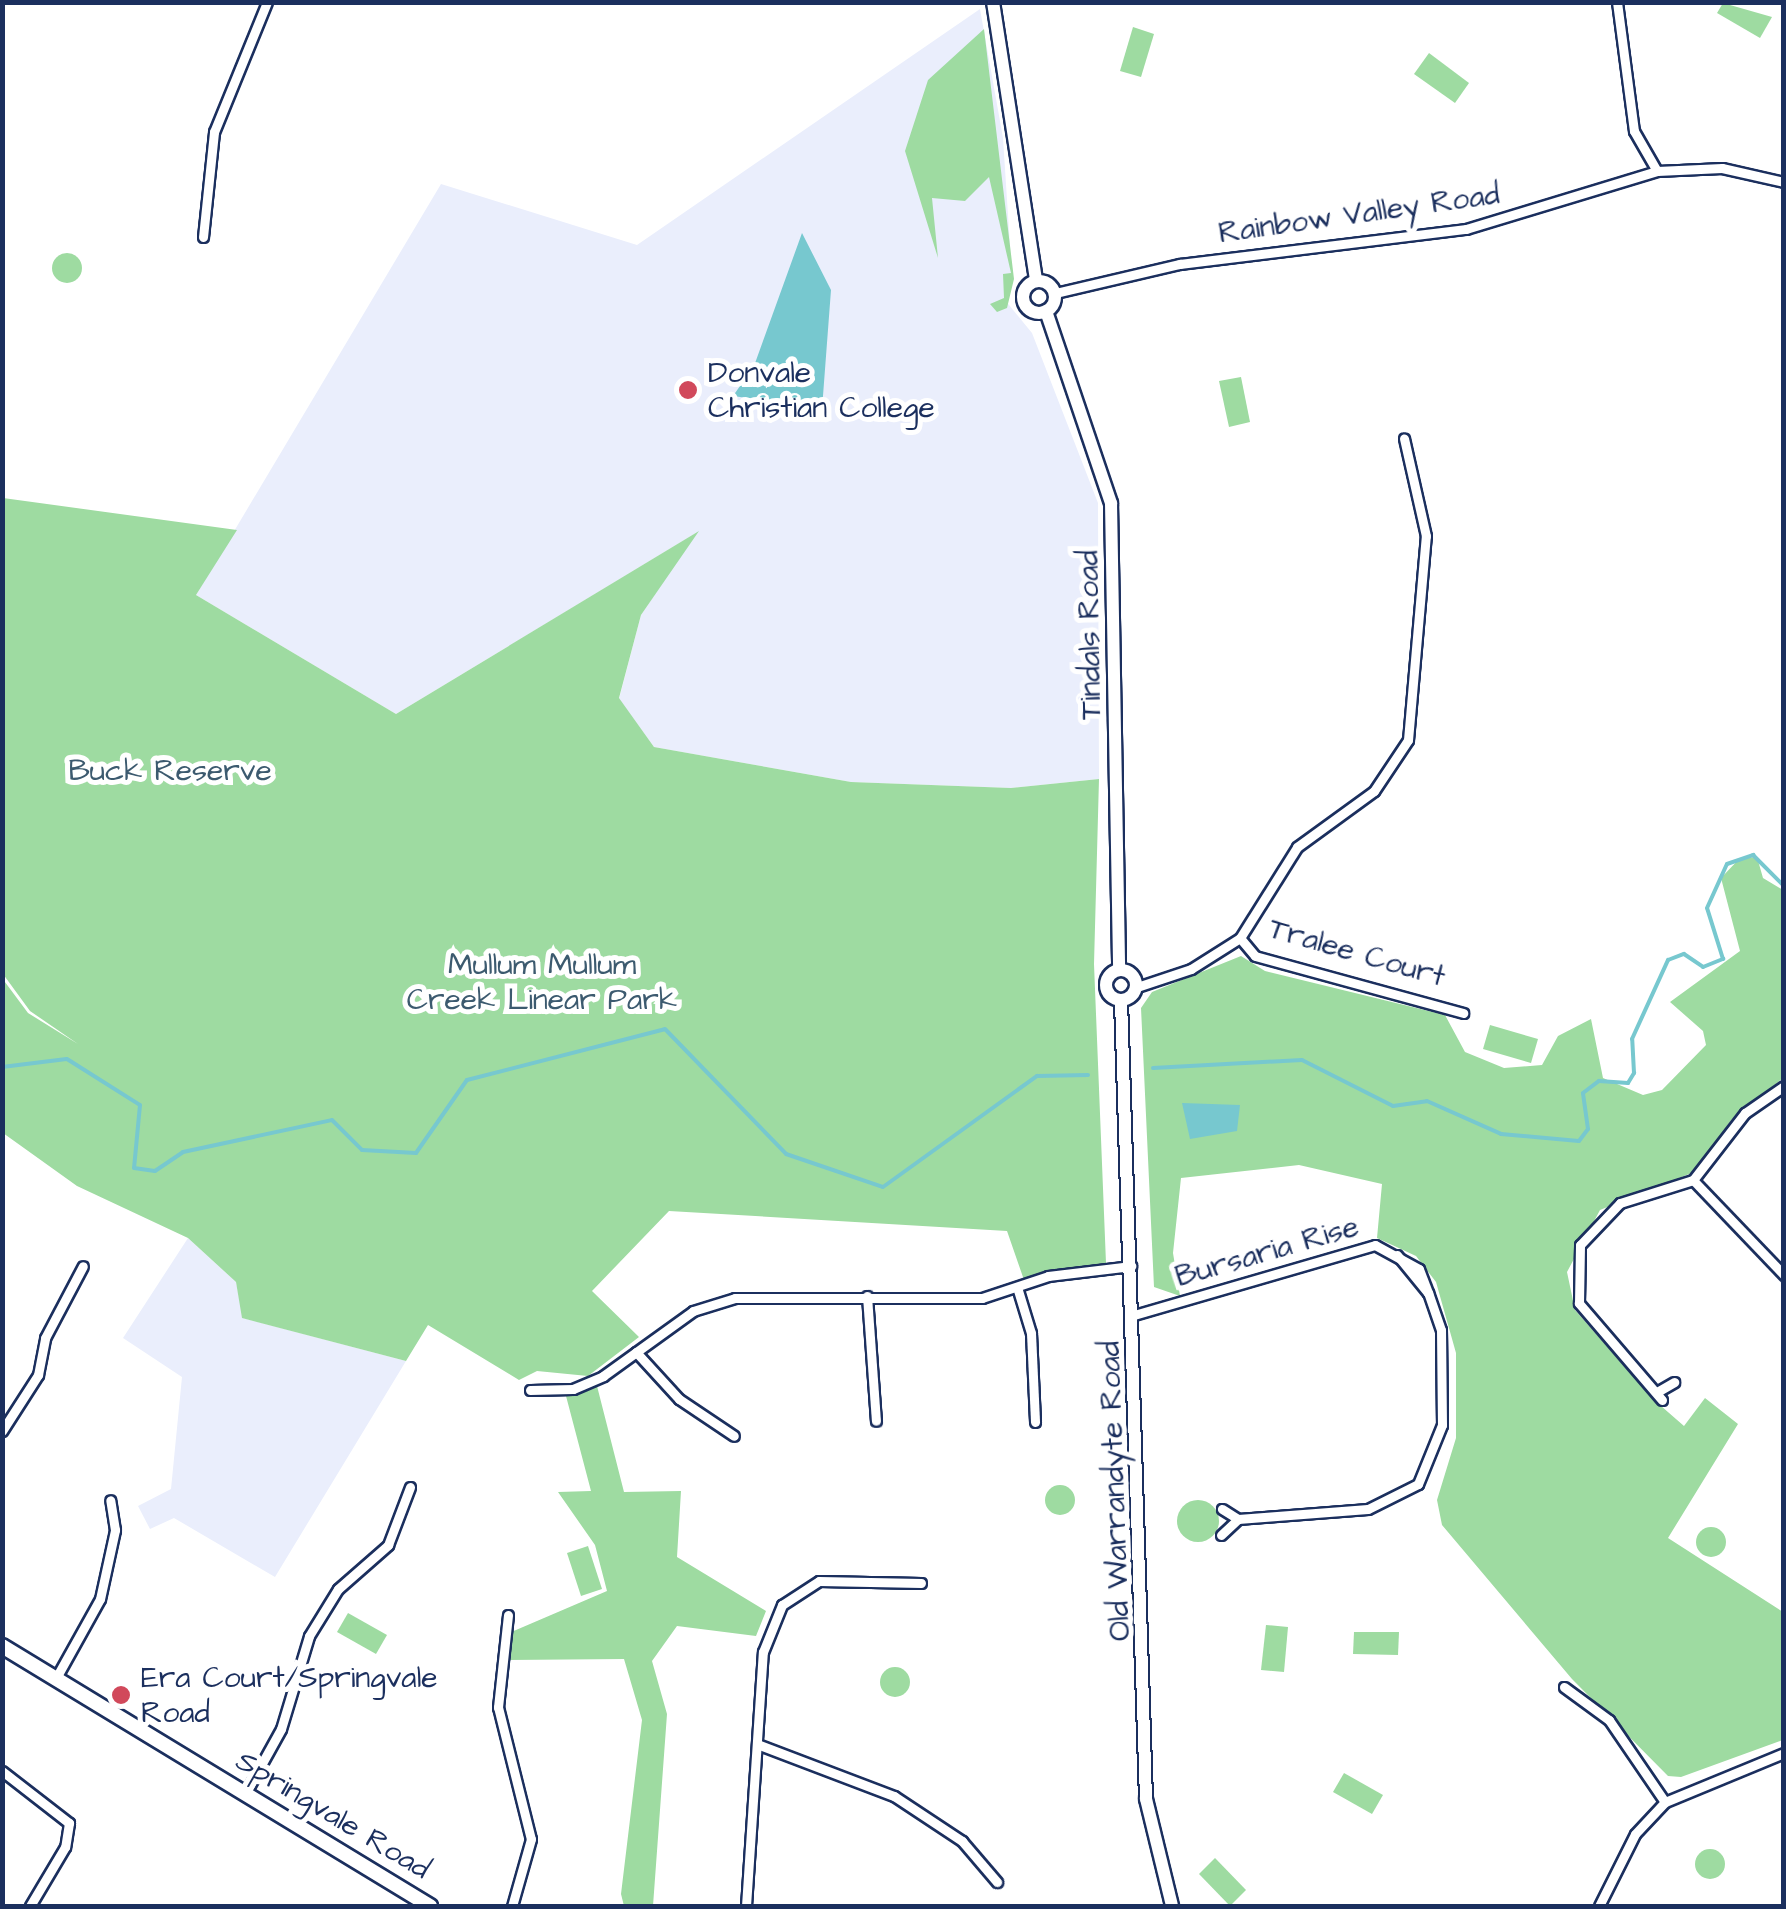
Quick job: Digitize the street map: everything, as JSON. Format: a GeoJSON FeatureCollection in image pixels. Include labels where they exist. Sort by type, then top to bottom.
{"type":"FeatureCollection","features":[{"type":"Feature","properties":{"kind":"main road"},"geometry":{"type":"LineString","coordinates":[[994,2],[1036,282],[1054,293],[1046,312]]}},
{"type":"Feature","properties":{"kind":"main road","name":"Tindals Road"},"geometry":{"type":"LineString","coordinates":[[1036,282],[1024,302],[1046,312],[1111,503],[1120,970],[1106,986],[1121,1000]]}},
{"type":"Feature","properties":{"kind":"main road"},"geometry":{"type":"LineString","coordinates":[[1120,970],[1137,987],[1121,1000]]}},
{"type":"Feature","properties":{"kind":"main road","name":"Old Warrandyte Road"},"geometry":{"type":"LineString","coordinates":[[1121,1000],[1134,1315],[1146,1798],[1172,1906]]}},
{"type":"Feature","properties":{"kind":"main road","name":"Springvale Road"},"geometry":{"type":"LineString","coordinates":[[2,1646],[430,1906]]}},
{"type":"Feature","properties":{"kind":"street"},"geometry":{"type":"LineString","coordinates":[[202,238],[214,132],[266,2]]}},
{"type":"Feature","properties":{"kind":"street"},"geometry":{"type":"LineString","coordinates":[[1617,2],[1634,130],[1657,171]]}},
{"type":"Feature","properties":{"kind":"street","name":"Rainbow Valley Road"},"geometry":{"type":"LineString","coordinates":[[1054,293],[1180,264],[1466,229],[1657,171],[1722,168],[1784,182]]}},
{"type":"Feature","properties":{"kind":"street"},"geometry":{"type":"LineString","coordinates":[[1137,987],[1190,969],[1240,938],[1297,847],[1374,791],[1408,740],[1426,536],[1404,438]]}},
{"type":"Feature","properties":{"kind":"street","name":"Tralee Court"},"geometry":{"type":"LineString","coordinates":[[1240,938],[1255,956],[1463,1013]]}},
{"type":"Feature","properties":{"kind":"street"},"geometry":{"type":"LineString","coordinates":[[1674,1382],[1660,1396],[1587,1316],[1576,1259],[1608,1210],[1693,1180],[1745,1114],[1784,1086]]}},
{"type":"Feature","properties":{"kind":"street"},"geometry":{"type":"LineString","coordinates":[[1693,1180],[1784,1275]]}},
{"type":"Feature","properties":{"kind":"street","name":"Bursaria Rise"},"geometry":{"type":"LineString","coordinates":[[1134,1315],[1358,1247],[1397,1255],[1428,1293],[1446,1389],[1418,1484],[1368,1509],[1238,1519]]}},
{"type":"Feature","properties":{"kind":"street"},"geometry":{"type":"LineString","coordinates":[[2,1431],[38,1375],[45,1338],[83,1266]]}},
{"type":"Feature","properties":{"kind":"street"},"geometry":{"type":"LineString","coordinates":[[530,1390],[573,1389],[636,1352],[693,1311],[735,1298],[982,1298],[1017,1287],[1131,1266]]}},
{"type":"Feature","properties":{"kind":"street"},"geometry":{"type":"LineString","coordinates":[[1017,1287],[1031,1332],[1035,1422]]}},
{"type":"Feature","properties":{"kind":"street"},"geometry":{"type":"LineString","coordinates":[[867,1296],[876,1421]]}},
{"type":"Feature","properties":{"kind":"street"},"geometry":{"type":"LineString","coordinates":[[636,1352],[679,1398],[734,1436]]}},
{"type":"Feature","properties":{"kind":"street"},"geometry":{"type":"LineString","coordinates":[[245,1794],[281,1729],[309,1636],[338,1588],[388,1545],[410,1488]]}},
{"type":"Feature","properties":{"kind":"street"},"geometry":{"type":"LineString","coordinates":[[56,1678],[100,1599],[116,1530],[110,1500]]}},
{"type":"Feature","properties":{"kind":"street"},"geometry":{"type":"LineString","coordinates":[[1220,1534],[1238,1519],[1222,1509]]}},
{"type":"Feature","properties":{"kind":"street"},"geometry":{"type":"LineString","coordinates":[[746,1906],[763,1652],[782,1605],[819,1581],[922,1583]]}},
{"type":"Feature","properties":{"kind":"street"},"geometry":{"type":"LineString","coordinates":[[508,1616],[498,1707],[531,1839],[512,1906]]}},
{"type":"Feature","properties":{"kind":"street"},"geometry":{"type":"LineString","coordinates":[[1564,1687],[1609,1720],[1665,1802]]}},
{"type":"Feature","properties":{"kind":"street"},"geometry":{"type":"LineString","coordinates":[[757,1744],[894,1796],[962,1841],[997,1882]]}},
{"type":"Feature","properties":{"kind":"street"},"geometry":{"type":"LineString","coordinates":[[1599,1906],[1634,1834],[1665,1802],[1784,1753]]}},
{"type":"Feature","properties":{"kind":"street"},"geometry":{"type":"LineString","coordinates":[[2,1772],[69,1823],[66,1847],[30,1906]]}},
{"type":"Feature","properties":{"kind":"shaded area","name":"Donvale Christian College"},"geometry":{"type":"Polygon","coordinates":[[[980,9],[1003,138],[1012,276],[1005,300],[1032,333],[1098,503],[1099,779],[1011,788],[851,782],[654,747],[619,699],[641,615],[696,533],[396,714],[196,595],[441,184],[637,245],[980,9]]]}},
{"type":"Feature","properties":{"kind":"shaded area"},"geometry":{"type":"Polygon","coordinates":[[[188,1238],[236,1282],[243,1318],[406,1361],[275,1577],[174,1518],[150,1529],[138,1506],[171,1489],[182,1377],[123,1338],[188,1238]]]}},
{"type":"Feature","properties":{"kind":"green space"},"geometry":{"type":"Polygon","coordinates":[[[1723,3],[1772,17],[1760,38],[1717,13],[1723,3]]]}},
{"type":"Feature","properties":{"kind":"green space"},"geometry":{"type":"Polygon","coordinates":[[[1133,27],[1154,34],[1141,77],[1120,71],[1133,27]]]}},
{"type":"Feature","properties":{"kind":"green space"},"geometry":{"type":"Polygon","coordinates":[[[984,29],[1014,279],[1007,308],[997,312],[990,304],[1004,298],[1003,274],[1011,273],[989,177],[965,201],[932,198],[938,258],[905,151],[928,80],[984,29]]]}},
{"type":"Feature","properties":{"kind":"green space"},"geometry":{"type":"Polygon","coordinates":[[[1429,53],[1469,83],[1455,103],[1414,74],[1429,53]]]}},
{"type":"Feature","properties":{"kind":"green space"},"geometry":{"type":"Polygon","coordinates":[[[67,253],[78,257],[82,268],[78,279],[67,283],[56,279],[52,268],[56,257],[67,253]]]}},
{"type":"Feature","properties":{"kind":"green space"},"geometry":{"type":"Polygon","coordinates":[[[1241,377],[1250,422],[1229,427],[1219,381],[1241,377]]]}},
{"type":"Feature","properties":{"kind":"green space","name":"Mullum Mullum Creek Linear Park"},"geometry":{"type":"Polygon","coordinates":[[[3,498],[237,530],[196,595],[396,714],[699,531],[641,615],[619,698],[654,747],[851,782],[1011,788],[1099,779],[1094,964],[1106,1263],[1024,1280],[1007,1231],[669,1211],[592,1291],[639,1337],[588,1376],[537,1371],[519,1380],[428,1325],[406,1361],[242,1318],[236,1282],[188,1238],[77,1186],[3,1133],[2,978],[28,1013],[78,1044],[30,1011],[3,974],[3,498]]]}},
{"type":"Feature","properties":{"kind":"green space"},"geometry":{"type":"Polygon","coordinates":[[[1757,857],[1763,878],[1783,890],[1783,1078],[1732,1119],[1694,1172],[1600,1210],[1567,1272],[1575,1310],[1653,1399],[1684,1426],[1705,1398],[1738,1424],[1668,1538],[1783,1612],[1783,1740],[1681,1777],[1668,1776],[1572,1679],[1442,1525],[1437,1500],[1456,1438],[1456,1353],[1436,1282],[1416,1256],[1377,1238],[1382,1184],[1299,1165],[1181,1178],[1173,1253],[1180,1296],[1154,1287],[1141,1008],[1152,992],[1241,956],[1265,971],[1445,1015],[1465,1052],[1504,1068],[1542,1065],[1558,1036],[1591,1019],[1603,1078],[1643,1095],[1662,1090],[1706,1045],[1703,1031],[1670,1002],[1740,951],[1721,878],[1740,858],[1757,857]]]}},
{"type":"Feature","properties":{"kind":"green space"},"geometry":{"type":"Polygon","coordinates":[[[1490,1025],[1538,1039],[1531,1063],[1483,1049],[1490,1025]]]}},
{"type":"Feature","properties":{"kind":"green space"},"geometry":{"type":"Polygon","coordinates":[[[597,1386],[624,1492],[681,1491],[677,1557],[766,1611],[756,1636],[677,1626],[652,1661],[667,1714],[653,1906],[624,1906],[621,1894],[642,1720],[624,1659],[507,1660],[509,1633],[607,1591],[595,1545],[558,1492],[591,1491],[566,1396],[597,1386]]]}},
{"type":"Feature","properties":{"kind":"green space"},"geometry":{"type":"Polygon","coordinates":[[[1060,1485],[1071,1489],[1075,1500],[1071,1511],[1060,1515],[1049,1511],[1045,1500],[1049,1489],[1060,1485]]]}},
{"type":"Feature","properties":{"kind":"green space"},"geometry":{"type":"Polygon","coordinates":[[[1198,1500],[1213,1506],[1219,1521],[1213,1536],[1198,1542],[1183,1536],[1177,1521],[1183,1506],[1198,1500]]]}},
{"type":"Feature","properties":{"kind":"green space"},"geometry":{"type":"Polygon","coordinates":[[[1711,1527],[1722,1531],[1726,1542],[1722,1553],[1711,1557],[1700,1553],[1696,1542],[1700,1531],[1711,1527]]]}},
{"type":"Feature","properties":{"kind":"green space"},"geometry":{"type":"Polygon","coordinates":[[[588,1546],[602,1589],[581,1596],[567,1553],[588,1546]]]}},
{"type":"Feature","properties":{"kind":"green space"},"geometry":{"type":"Polygon","coordinates":[[[348,1613],[387,1635],[376,1654],[337,1632],[348,1613]]]}},
{"type":"Feature","properties":{"kind":"green space"},"geometry":{"type":"Polygon","coordinates":[[[1266,1625],[1288,1627],[1284,1672],[1261,1670],[1266,1625]]]}},
{"type":"Feature","properties":{"kind":"green space"},"geometry":{"type":"Polygon","coordinates":[[[1354,1632],[1399,1632],[1398,1655],[1353,1654],[1354,1632]]]}},
{"type":"Feature","properties":{"kind":"green space"},"geometry":{"type":"Polygon","coordinates":[[[895,1667],[906,1671],[910,1682],[906,1693],[895,1697],[884,1693],[880,1682],[884,1671],[895,1667]]]}},
{"type":"Feature","properties":{"kind":"green space"},"geometry":{"type":"Polygon","coordinates":[[[1344,1773],[1383,1795],[1372,1814],[1333,1792],[1344,1773]]]}},
{"type":"Feature","properties":{"kind":"green space"},"geometry":{"type":"Polygon","coordinates":[[[1710,1849],[1721,1853],[1725,1864],[1721,1875],[1710,1879],[1699,1875],[1695,1864],[1699,1853],[1710,1849]]]}},
{"type":"Feature","properties":{"kind":"green space"},"geometry":{"type":"Polygon","coordinates":[[[1215,1858],[1246,1890],[1230,1906],[1199,1874],[1215,1858]]]}},
{"type":"Feature","properties":{"kind":"water"},"geometry":{"type":"Polygon","coordinates":[[[802,233],[831,290],[822,409],[733,396],[754,366],[802,233]]]}},
{"type":"Feature","properties":{"kind":"water"},"geometry":{"type":"Polygon","coordinates":[[[1182,1103],[1240,1105],[1237,1131],[1190,1139],[1182,1103]]]}},
{"type":"Feature","properties":{"kind":"waterway"},"geometry":{"type":"LineString","coordinates":[[1153,1068],[1302,1060],[1393,1106],[1427,1101],[1501,1134],[1579,1141],[1588,1129],[1583,1093],[1599,1081],[1628,1083],[1634,1073],[1632,1039],[1668,960],[1684,954],[1703,967],[1723,959],[1707,908],[1727,864],[1753,855],[1784,886]]}},
{"type":"Feature","properties":{"kind":"waterway"},"geometry":{"type":"LineString","coordinates":[[2,1067],[67,1059],[140,1105],[134,1168],[155,1171],[183,1152],[332,1120],[362,1150],[416,1153],[467,1080],[665,1029],[786,1154],[883,1187],[1037,1076],[1088,1075]]}},
{"type":"Feature","properties":{"kind":"place","name":"Donvale Christian College"},"geometry":{"type":"Point","coordinates":[688,390]}},
{"type":"Feature","properties":{"kind":"place","name":"Era Court/Springvale Road"},"geometry":{"type":"Point","coordinates":[121,1695]}},
{"type":"Feature","properties":{"kind":"park label","name":"Buck Reserve"},"geometry":{"type":"Point","coordinates":[170,771]}}]}
